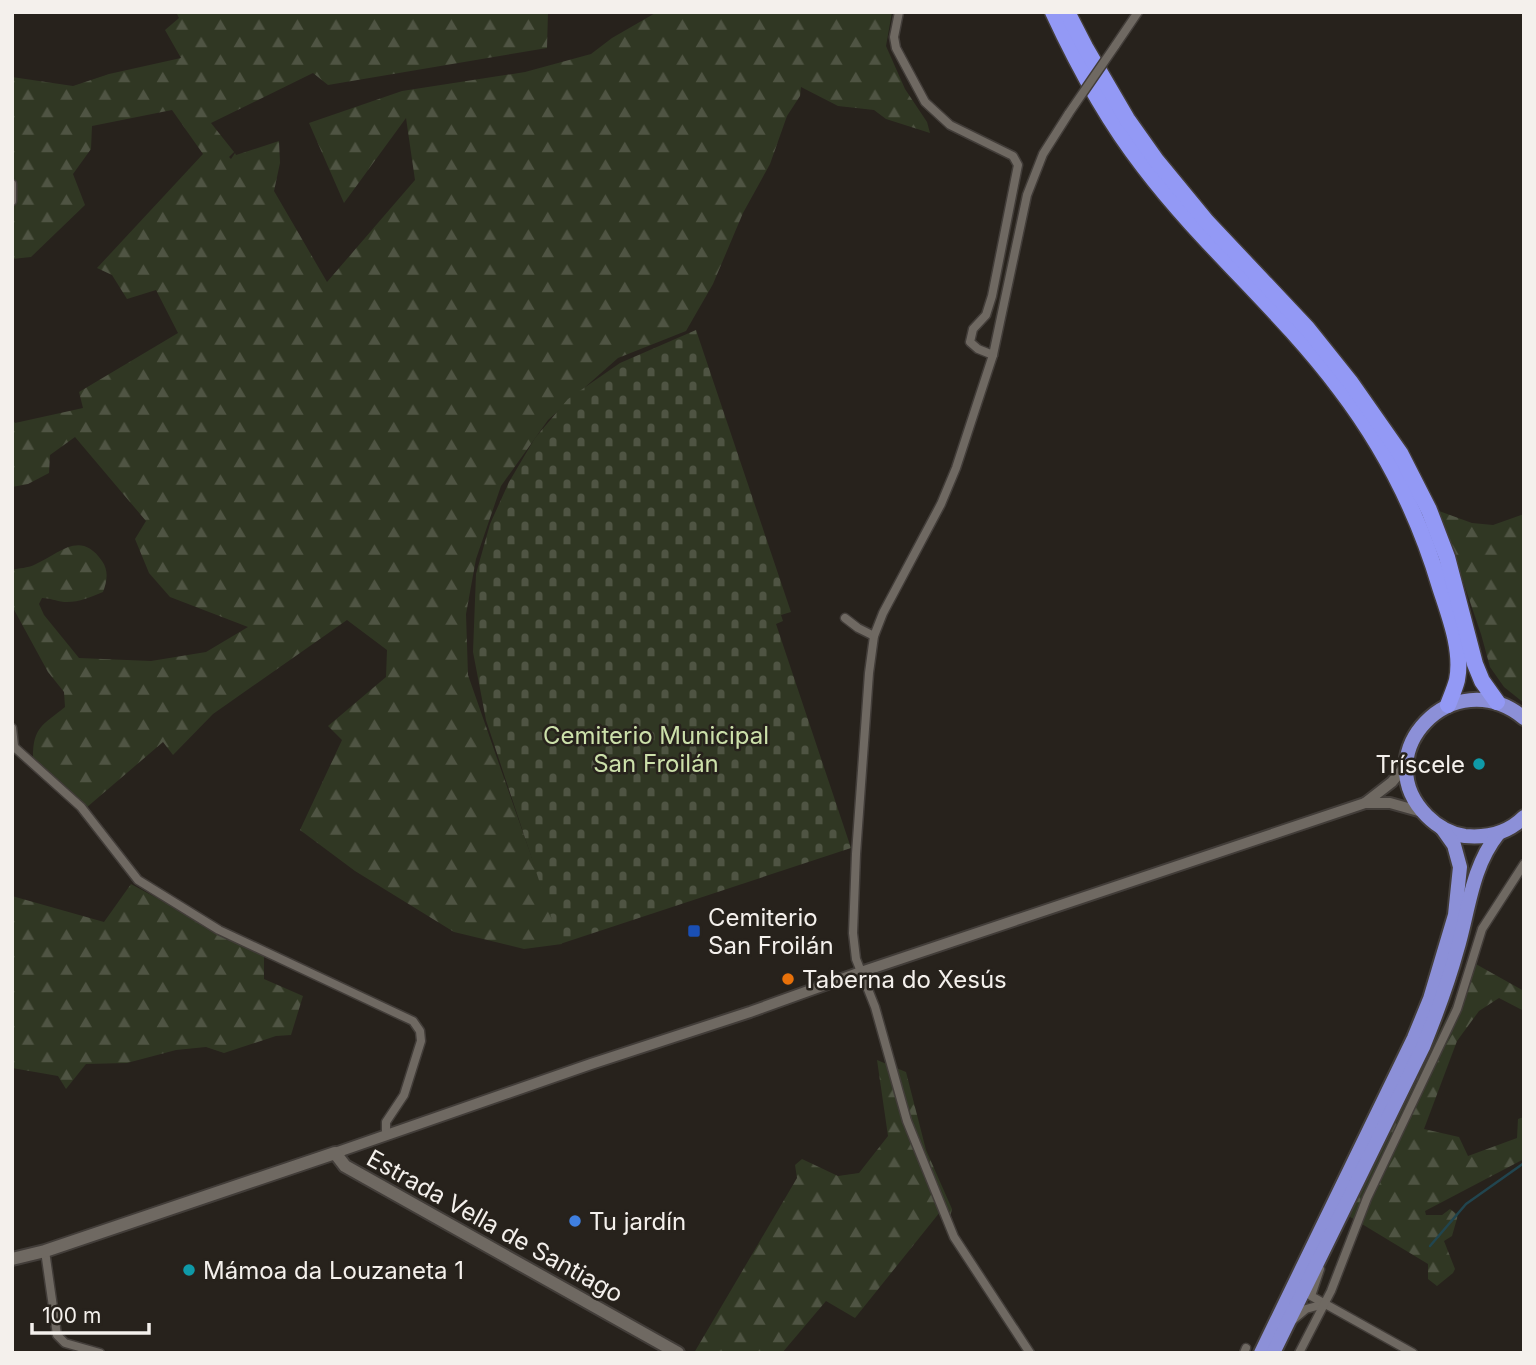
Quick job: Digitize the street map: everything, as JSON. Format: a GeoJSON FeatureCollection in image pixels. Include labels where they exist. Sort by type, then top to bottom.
{"type":"FeatureCollection","features":[{"type":"Feature","properties":{"kind":"highway"},"geometry":{"type":"LineString","coordinates":[[1053,12],[1093,90],[1142,165],[1189,223],[1295,336],[1340,389],[1390,467],[1427,548],[1450,618],[1458,665],[1457,680],[1448,705]]}},
{"type":"Feature","properties":{"kind":"highway"},"geometry":{"type":"LineString","coordinates":[[1067,12],[1127,119],[1156,160],[1207,222],[1307,328],[1351,383],[1400,453],[1429,510],[1447,557],[1475,664],[1482,681],[1497,702]]}},
{"type":"Feature","properties":{"kind":"highway"},"geometry":{"type":"LineString","coordinates":[[1261,1353],[1414,1038],[1430,999],[1455,915],[1460,867],[1454,845],[1442,828],[1422,811],[1410,789],[1407,764],[1410,746],[1419,729],[1432,715],[1448,705],[1472,699],[1497,702],[1524,718]]}},
{"type":"Feature","properties":{"kind":"highway"},"geometry":{"type":"LineString","coordinates":[[1442,828],[1460,835],[1479,837],[1498,834],[1524,817]]}},
{"type":"Feature","properties":{"kind":"highway"},"geometry":{"type":"LineString","coordinates":[[1273,1353],[1431,1028],[1458,949],[1479,864],[1498,834]]}},
{"type":"Feature","properties":{"kind":"main road","name":"Estrada Vella de Santiago"},"geometry":{"type":"LineString","coordinates":[[12,1259],[45,1251],[335,1153],[345,1166],[678,1353]]}},
{"type":"Feature","properties":{"kind":"street"},"geometry":{"type":"LineString","coordinates":[[898,12],[894,37],[896,48],[925,102],[950,125],[1013,156],[1018,164],[992,296],[986,315],[973,329],[970,342],[978,349],[993,355]]}},
{"type":"Feature","properties":{"kind":"street"},"geometry":{"type":"LineString","coordinates":[[1030,1353],[954,1237],[907,1121],[875,1007],[856,959],[853,933],[856,854],[869,673],[874,636],[883,613],[941,504],[957,468],[993,355],[1027,195],[1043,154],[1138,12]]}},
{"type":"Feature","properties":{"kind":"street"},"geometry":{"type":"LineString","coordinates":[[12,184],[12,201]]}},
{"type":"Feature","properties":{"kind":"street"},"geometry":{"type":"LineString","coordinates":[[845,618],[874,636]]}},
{"type":"Feature","properties":{"kind":"street"},"geometry":{"type":"LineString","coordinates":[[12,728],[13,746],[80,807],[138,880],[219,930],[413,1021],[420,1031],[421,1041],[404,1095],[386,1122],[386,1134]]}},
{"type":"Feature","properties":{"kind":"street"},"geometry":{"type":"LineString","coordinates":[[1365,803],[1392,782],[1407,764]]}},
{"type":"Feature","properties":{"kind":"street"},"geometry":{"type":"LineString","coordinates":[[335,1153],[861,972],[1365,803],[1390,803],[1422,811]]}},
{"type":"Feature","properties":{"kind":"street"},"geometry":{"type":"LineString","coordinates":[[1299,1353],[1340,1269],[1367,1198],[1457,1009],[1482,929],[1524,864]]}},
{"type":"Feature","properties":{"kind":"street"},"geometry":{"type":"LineString","coordinates":[[45,1251],[57,1335],[65,1343],[100,1353]]}},
{"type":"Feature","properties":{"kind":"street"},"geometry":{"type":"LineString","coordinates":[[1323,1253],[1311,1296],[1413,1353]]}},
{"type":"Feature","properties":{"kind":"street"},"geometry":{"type":"LineString","coordinates":[[1288,1325],[1306,1309],[1324,1304]]}},
{"type":"Feature","properties":{"kind":"green space"},"geometry":{"type":"Polygon","coordinates":[[[176,12],[548,12],[547,48],[328,85],[313,73],[211,123],[234,152],[229,157],[231,159],[235,153],[236,155],[279,141],[280,163],[274,191],[327,282],[415,180],[406,118],[344,203],[309,123],[402,91],[525,72],[591,54],[612,38],[657,12],[892,12],[886,46],[905,89],[927,122],[930,133],[886,119],[874,110],[838,106],[801,87],[800,96],[787,116],[770,164],[743,213],[713,284],[686,331],[618,358],[548,420],[501,486],[476,559],[466,614],[468,675],[562,944],[524,949],[454,932],[355,871],[300,830],[342,740],[328,726],[386,677],[387,650],[347,620],[213,714],[173,755],[163,742],[86,808],[33,757],[37,733],[65,707],[64,692],[48,672],[12,606],[12,570],[32,566],[61,550],[77,545],[94,552],[102,561],[107,576],[103,592],[69,602],[42,598],[39,604],[44,615],[79,658],[151,661],[206,652],[248,627],[170,597],[149,573],[135,539],[146,521],[75,437],[50,455],[49,473],[28,484],[12,487],[12,418],[15,423],[83,408],[79,392],[178,333],[156,290],[127,299],[112,275],[97,268],[203,154],[172,110],[92,126],[91,149],[73,174],[85,205],[31,257],[12,259],[12,77],[73,86],[109,74],[181,58],[165,30],[179,18],[176,12]]]}},
{"type":"Feature","properties":{"kind":"green space","name":"Cemiterio Municipal San Froilán"},"geometry":{"type":"Polygon","coordinates":[[[696,330],[791,612],[781,615],[783,621],[776,624],[851,848],[560,944],[486,720],[473,652],[476,574],[490,524],[509,482],[535,438],[568,399],[620,363],[696,330]]]}},
{"type":"Feature","properties":{"kind":"green space"},"geometry":{"type":"Polygon","coordinates":[[[1439,511],[1472,523],[1493,525],[1524,514],[1524,703],[1504,687],[1490,667],[1439,511]]]}},
{"type":"Feature","properties":{"kind":"green space"},"geometry":{"type":"Polygon","coordinates":[[[131,884],[264,956],[264,979],[303,996],[291,1035],[276,1036],[224,1053],[206,1047],[176,1050],[127,1063],[86,1064],[66,1089],[58,1076],[12,1068],[12,896],[104,922],[131,884]]]}},
{"type":"Feature","properties":{"kind":"green space"},"geometry":{"type":"Polygon","coordinates":[[[1474,963],[1524,991],[1524,1011],[1499,998],[1479,1011],[1457,1041],[1424,1129],[1459,1137],[1468,1156],[1517,1138],[1518,1119],[1524,1117],[1524,1159],[1425,1211],[1426,1215],[1442,1215],[1450,1209],[1458,1215],[1452,1236],[1444,1241],[1455,1269],[1437,1286],[1428,1279],[1428,1264],[1347,1215],[1474,963]]]}},
{"type":"Feature","properties":{"kind":"green space"},"geometry":{"type":"Polygon","coordinates":[[[877,1060],[906,1072],[926,1150],[952,1209],[949,1221],[940,1212],[855,1318],[826,1301],[782,1353],[694,1353],[797,1178],[795,1165],[802,1159],[838,1176],[859,1173],[888,1136],[877,1060]]]}},
{"type":"Feature","properties":{"kind":"waterway"},"geometry":{"type":"LineString","coordinates":[[1430,1246],[1466,1204],[1524,1163]]}},
{"type":"Feature","properties":{"kind":"place","name":"Tríscele"},"geometry":{"type":"Point","coordinates":[1479,764]}},
{"type":"Feature","properties":{"kind":"place","name":"Cemiterio San Froilán"},"geometry":{"type":"Point","coordinates":[694,931]}},
{"type":"Feature","properties":{"kind":"place","name":"Taberna do Xesús"},"geometry":{"type":"Point","coordinates":[788,979]}},
{"type":"Feature","properties":{"kind":"place","name":"Tu jardín"},"geometry":{"type":"Point","coordinates":[575,1221]}},
{"type":"Feature","properties":{"kind":"place","name":"Mámoa da Louzaneta 1"},"geometry":{"type":"Point","coordinates":[189,1270]}}]}
